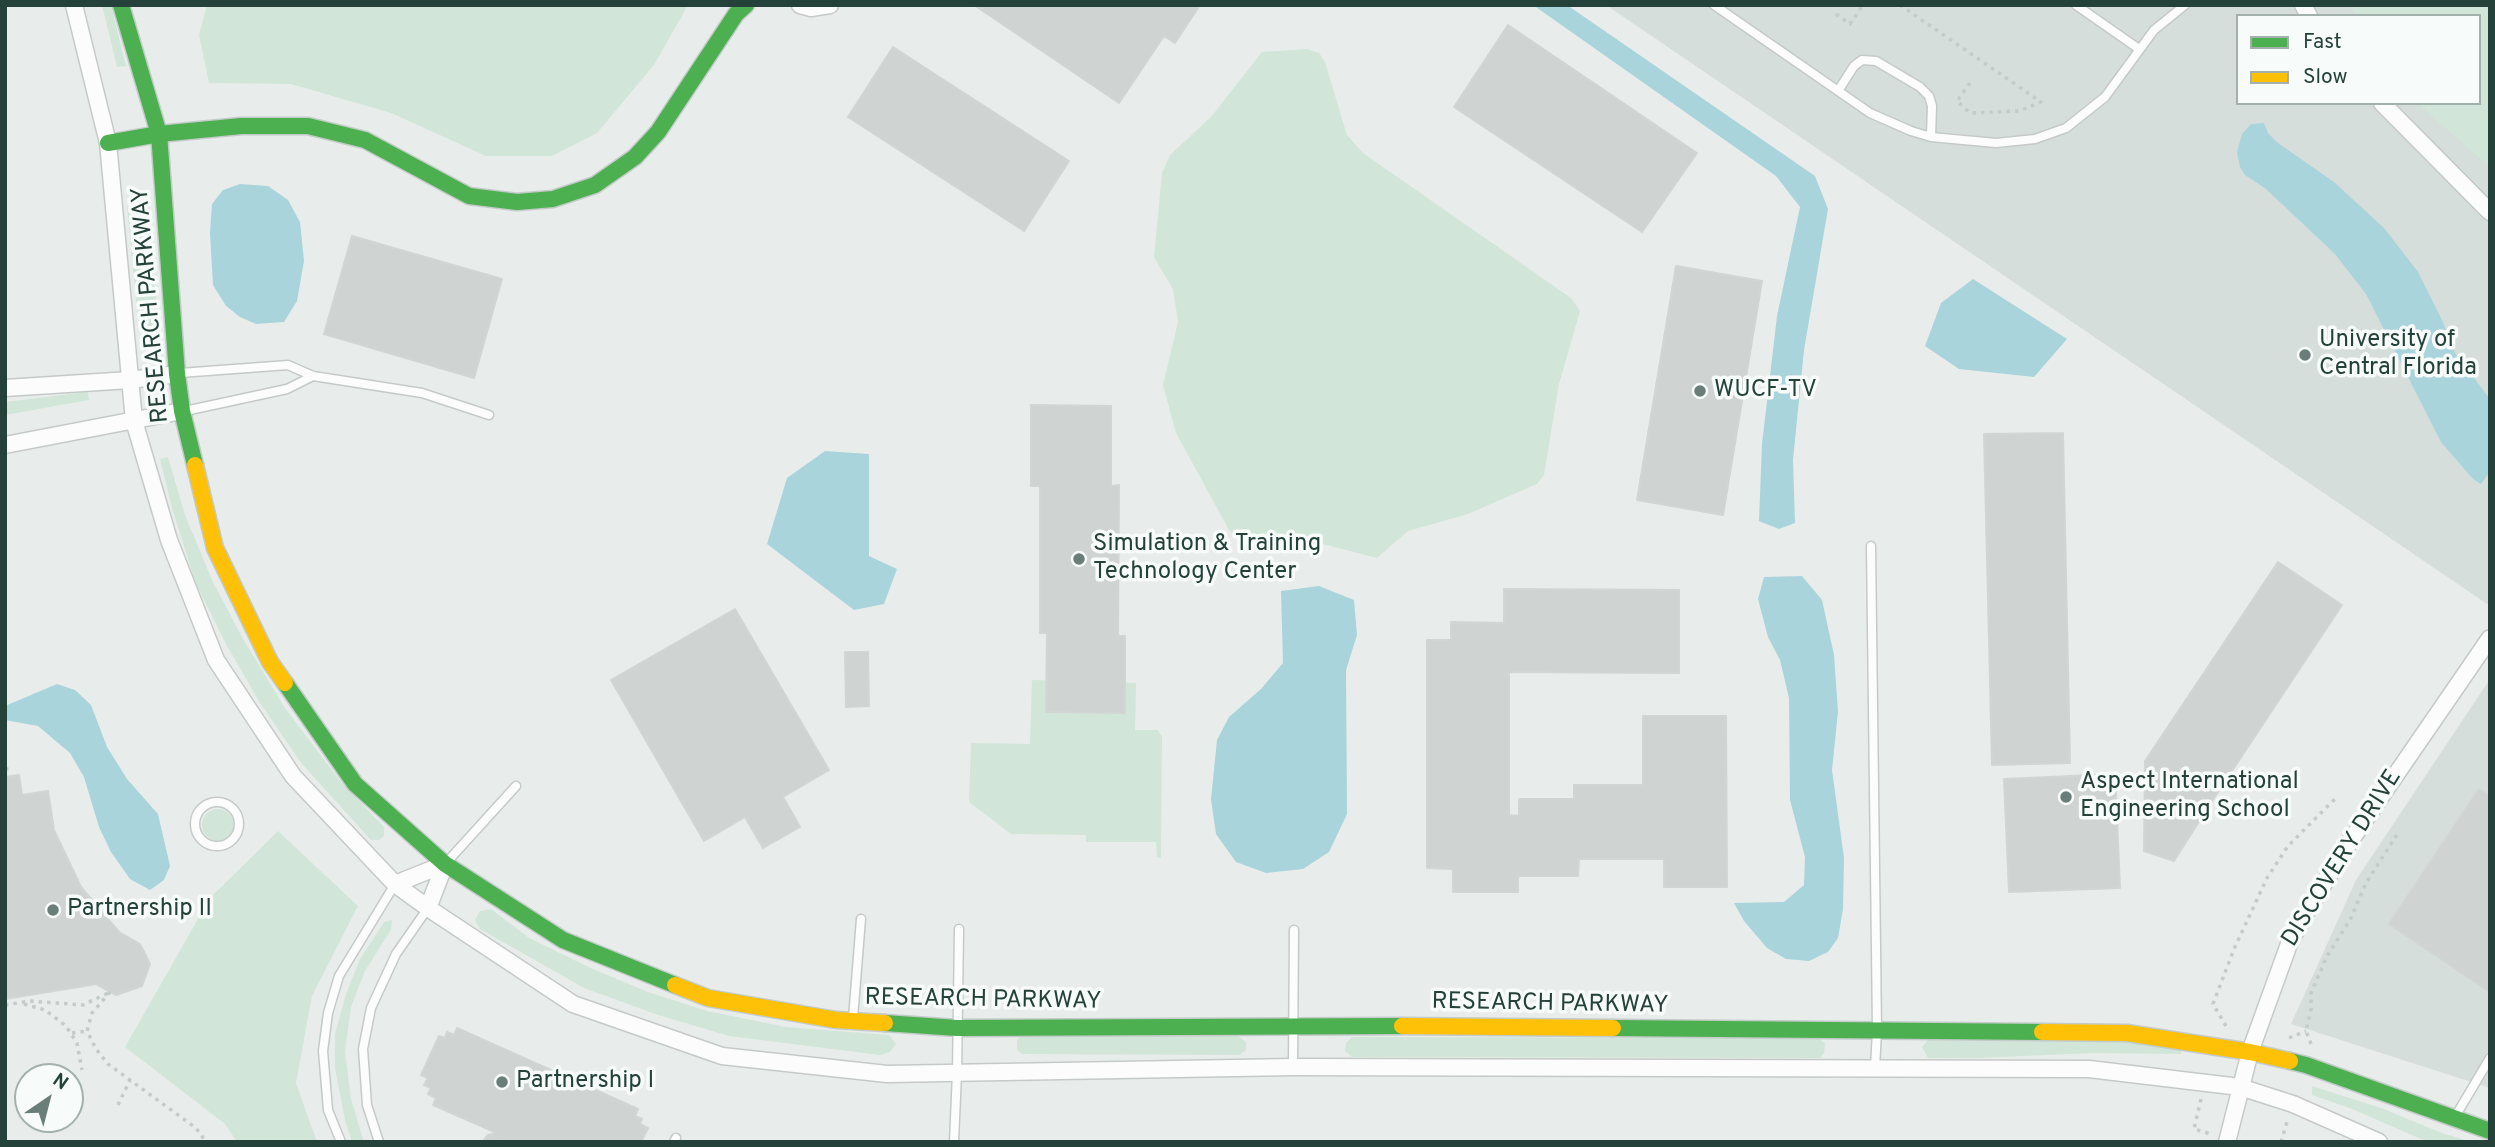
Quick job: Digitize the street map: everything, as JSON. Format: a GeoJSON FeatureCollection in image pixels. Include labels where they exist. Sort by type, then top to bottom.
{"type":"FeatureCollection","features":[{"type":"Feature","properties":{"kind":"street","name":"RESEARCH PARKWAY"},"geometry":{"type":"LineString","coordinates":[[74,5],[108,143],[134,421],[169,540],[216,660],[293,776],[395,884],[573,1003],[722,1056],[887,1074],[1293,1067],[2089,1069],[2240,1087],[2292,1104],[2379,1142]]}},
{"type":"Feature","properties":{"kind":"street","name":"RESEARCH PARKWAY"},"geometry":{"type":"LineString","coordinates":[[121,5],[159,134],[182,411],[215,548],[270,662],[355,784],[445,864],[563,940],[708,998],[853,1021],[957,1028],[1293,1025],[2127,1033],[2250,1052],[2305,1066],[2490,1131]]}},
{"type":"Feature","properties":{"kind":"street"},"geometry":{"type":"LineString","coordinates":[[108,143],[159,134],[242,126],[308,127],[365,140],[469,196],[517,202],[553,200],[595,184],[635,157],[658,132],[736,14],[746,5]]}},
{"type":"Feature","properties":{"kind":"street"},"geometry":{"type":"LineString","coordinates":[[800,5],[811,8],[830,5]]}},
{"type":"Feature","properties":{"kind":"street"},"geometry":{"type":"LineString","coordinates":[[2384,105],[2490,212]]}},
{"type":"Feature","properties":{"kind":"street"},"geometry":{"type":"LineString","coordinates":[[5,388],[130,380],[177,374]]}},
{"type":"Feature","properties":{"kind":"street"},"geometry":{"type":"LineString","coordinates":[[5,445],[182,411]]}},
{"type":"Feature","properties":{"kind":"street","name":"DISCOVERY DRIVE"},"geometry":{"type":"LineString","coordinates":[[2227,1142],[2250,1052],[2289,944],[2359,828],[2490,638]]}},
{"type":"Feature","properties":{"kind":"street"},"geometry":{"type":"LineString","coordinates":[[395,884],[445,864]]}},
{"type":"Feature","properties":{"kind":"street"},"geometry":{"type":"LineString","coordinates":[[428,908],[445,864]]}},
{"type":"Feature","properties":{"kind":"lane"},"geometry":{"type":"LineString","coordinates":[[1714,5],[1870,113],[1931,137],[1996,143],[2035,139],[2066,128],[2105,97],[2154,30],[2185,5]]}},
{"type":"Feature","properties":{"kind":"lane"},"geometry":{"type":"LineString","coordinates":[[2076,5],[2139,49]]}},
{"type":"Feature","properties":{"kind":"lane"},"geometry":{"type":"LineString","coordinates":[[1838,92],[1854,66],[1862,60],[1876,61],[1920,87],[1929,96],[1932,106],[1931,137]]}},
{"type":"Feature","properties":{"kind":"lane"},"geometry":{"type":"LineString","coordinates":[[177,374],[288,365],[313,376],[422,393],[489,415]]}},
{"type":"Feature","properties":{"kind":"lane"},"geometry":{"type":"LineString","coordinates":[[182,411],[287,389],[313,376]]}},
{"type":"Feature","properties":{"kind":"lane"},"geometry":{"type":"LineString","coordinates":[[1871,546],[1877,1030],[1875,1069]]}},
{"type":"Feature","properties":{"kind":"lane"},"geometry":{"type":"LineString","coordinates":[[445,864],[516,786]]}},
{"type":"Feature","properties":{"kind":"lane"},"geometry":{"type":"LineString","coordinates":[[213,803],[232,808],[239,821],[237,834],[232,840],[219,846],[211,846],[199,838],[195,824],[200,810],[213,803]]}},
{"type":"Feature","properties":{"kind":"lane"},"geometry":{"type":"LineString","coordinates":[[341,1142],[328,1110],[323,1051],[328,1013],[339,976],[395,884]]}},
{"type":"Feature","properties":{"kind":"lane"},"geometry":{"type":"LineString","coordinates":[[379,1142],[367,1105],[363,1049],[372,1008],[391,965],[428,908]]}},
{"type":"Feature","properties":{"kind":"lane"},"geometry":{"type":"LineString","coordinates":[[853,1021],[861,919]]}},
{"type":"Feature","properties":{"kind":"lane"},"geometry":{"type":"LineString","coordinates":[[954,1142],[959,929]]}},
{"type":"Feature","properties":{"kind":"lane"},"geometry":{"type":"LineString","coordinates":[[1293,1067],[1294,930]]}},
{"type":"Feature","properties":{"kind":"lane"},"geometry":{"type":"LineString","coordinates":[[2453,1119],[2490,1058]]}},
{"type":"Feature","properties":{"kind":"path"},"geometry":{"type":"LineString","coordinates":[[1643,5],[1664,5]]}},
{"type":"Feature","properties":{"kind":"path"},"geometry":{"type":"LineString","coordinates":[[1836,14],[1850,24],[1863,5]]}},
{"type":"Feature","properties":{"kind":"path"},"geometry":{"type":"LineString","coordinates":[[1900,5],[2041,102],[2019,111],[1969,113],[1957,101],[1970,83]]}},
{"type":"Feature","properties":{"kind":"path"},"geometry":{"type":"LineString","coordinates":[[2213,1004],[2234,949],[2267,878],[2288,846],[2337,797]]}},
{"type":"Feature","properties":{"kind":"path"},"geometry":{"type":"LineString","coordinates":[[2306,1031],[2311,993],[2327,956],[2350,920],[2366,883],[2398,833]]}},
{"type":"Feature","properties":{"kind":"path"},"geometry":{"type":"LineString","coordinates":[[5,1005],[30,1001],[83,1005],[110,992],[92,1013],[87,1031],[96,1049],[108,1064],[196,1128],[206,1142]]}},
{"type":"Feature","properties":{"kind":"path"},"geometry":{"type":"LineString","coordinates":[[20,1003],[45,1010],[66,1026],[77,1043],[81,1063]]}},
{"type":"Feature","properties":{"kind":"path"},"geometry":{"type":"LineString","coordinates":[[71,1034],[87,1031]]}},
{"type":"Feature","properties":{"kind":"path"},"geometry":{"type":"LineString","coordinates":[[118,1105],[130,1080]]}},
{"type":"Feature","properties":{"kind":"shaded area","name":"University of Central Florida"},"geometry":{"type":"Polygon","coordinates":[[[1606,5],[2490,5],[2490,606],[1606,5]]]}},
{"type":"Feature","properties":{"kind":"shaded area"},"geometry":{"type":"Polygon","coordinates":[[[2490,679],[2490,1088],[2291,1024],[2356,880],[2490,679]]]}},
{"type":"Feature","properties":{"kind":"green space"},"geometry":{"type":"Polygon","coordinates":[[[102,5],[111,5],[126,66],[117,67],[102,5]]]}},
{"type":"Feature","properties":{"kind":"green space"},"geometry":{"type":"Polygon","coordinates":[[[207,5],[688,5],[654,65],[597,133],[552,156],[486,156],[391,113],[291,84],[209,83],[199,35],[207,5]]]}},
{"type":"Feature","properties":{"kind":"green space"},"geometry":{"type":"Polygon","coordinates":[[[2351,5],[2490,5],[2490,167],[2419,105],[2481,105],[2481,14],[2355,14],[2351,5]]]}},
{"type":"Feature","properties":{"kind":"green space"},"geometry":{"type":"Polygon","coordinates":[[[1307,49],[1319,53],[1325,62],[1347,135],[1363,153],[1571,298],[1580,311],[1559,384],[1544,475],[1537,484],[1468,514],[1408,531],[1377,558],[1304,539],[1252,544],[1239,539],[1229,530],[1176,433],[1163,385],[1178,322],[1173,289],[1154,257],[1162,173],[1170,155],[1211,117],[1262,52],[1307,49]]]}},
{"type":"Feature","properties":{"kind":"green space"},"geometry":{"type":"Polygon","coordinates":[[[136,201],[145,209],[159,320],[154,330],[144,329],[138,320],[127,207],[136,201]]]}},
{"type":"Feature","properties":{"kind":"green space"},"geometry":{"type":"Polygon","coordinates":[[[88,392],[89,400],[5,415],[5,402],[88,392]]]}},
{"type":"Feature","properties":{"kind":"green space"},"geometry":{"type":"Polygon","coordinates":[[[168,457],[185,515],[212,580],[243,639],[285,708],[341,782],[384,827],[384,836],[379,840],[371,840],[302,764],[260,703],[226,644],[196,584],[172,508],[160,459],[168,457]]]}},
{"type":"Feature","properties":{"kind":"green space"},"geometry":{"type":"Polygon","coordinates":[[[1032,680],[1136,683],[1135,730],[1158,730],[1162,737],[1161,858],[1157,857],[1156,842],[1086,842],[1086,835],[1011,834],[969,802],[971,743],[1030,744],[1032,680]]]}},
{"type":"Feature","properties":{"kind":"green space"},"geometry":{"type":"Polygon","coordinates":[[[218,809],[229,814],[234,825],[229,836],[218,841],[207,836],[202,825],[207,814],[218,809]]]}},
{"type":"Feature","properties":{"kind":"green space"},"geometry":{"type":"Polygon","coordinates":[[[278,831],[358,906],[312,996],[296,1083],[317,1142],[237,1142],[225,1124],[125,1047],[210,898],[278,831]]]}},
{"type":"Feature","properties":{"kind":"green space"},"geometry":{"type":"Polygon","coordinates":[[[491,909],[529,938],[648,992],[707,1011],[786,1027],[889,1035],[896,1044],[890,1052],[880,1055],[729,1036],[658,1015],[584,988],[480,929],[475,920],[480,911],[491,909]]]}},
{"type":"Feature","properties":{"kind":"green space"},"geometry":{"type":"Polygon","coordinates":[[[392,920],[391,930],[365,971],[351,1007],[345,1051],[351,1099],[364,1142],[352,1142],[335,1068],[335,1034],[346,994],[360,959],[384,922],[392,920]]]}},
{"type":"Feature","properties":{"kind":"green space"},"geometry":{"type":"Polygon","coordinates":[[[1024,1034],[1238,1036],[1246,1042],[1246,1050],[1239,1055],[1022,1054],[1017,1050],[1017,1040],[1024,1034]]]}},
{"type":"Feature","properties":{"kind":"green space"},"geometry":{"type":"Polygon","coordinates":[[[1352,1037],[1818,1038],[1825,1043],[1824,1053],[1820,1058],[1352,1057],[1345,1051],[1346,1043],[1352,1037]]]}},
{"type":"Feature","properties":{"kind":"green space"},"geometry":{"type":"Polygon","coordinates":[[[1928,1040],[2136,1041],[2181,1049],[2181,1054],[2093,1053],[1928,1058],[1922,1047],[1928,1040]]]}},
{"type":"Feature","properties":{"kind":"green space"},"geometry":{"type":"Polygon","coordinates":[[[2312,1086],[2472,1142],[2428,1142],[2312,1095],[2312,1086]]]}},
{"type":"Feature","properties":{"kind":"water"},"geometry":{"type":"Polygon","coordinates":[[[1533,5],[1567,5],[1815,176],[1828,209],[1804,350],[1793,460],[1795,523],[1779,529],[1759,521],[1762,444],[1777,316],[1800,207],[1776,176],[1533,5]]]}},
{"type":"Feature","properties":{"kind":"water"},"geometry":{"type":"Polygon","coordinates":[[[2264,123],[2268,133],[2278,143],[2334,182],[2384,228],[2418,272],[2455,353],[2490,399],[2490,471],[2481,484],[2473,479],[2441,442],[2366,294],[2335,254],[2266,189],[2245,175],[2240,167],[2237,152],[2242,134],[2251,124],[2264,123]]]}},
{"type":"Feature","properties":{"kind":"water"},"geometry":{"type":"Polygon","coordinates":[[[240,184],[268,186],[288,200],[300,222],[304,261],[297,301],[284,322],[256,324],[240,317],[226,306],[213,285],[210,233],[212,204],[223,190],[240,184]]]}},
{"type":"Feature","properties":{"kind":"water"},"geometry":{"type":"Polygon","coordinates":[[[1973,279],[2067,339],[2034,377],[1959,369],[1925,346],[1941,303],[1973,279]]]}},
{"type":"Feature","properties":{"kind":"water"},"geometry":{"type":"Polygon","coordinates":[[[825,451],[869,454],[869,556],[897,569],[884,604],[854,610],[767,544],[787,478],[825,451]]]}},
{"type":"Feature","properties":{"kind":"water"},"geometry":{"type":"Polygon","coordinates":[[[1802,576],[1822,600],[1834,655],[1838,712],[1832,770],[1844,858],[1843,909],[1838,938],[1828,952],[1809,961],[1786,959],[1767,948],[1744,921],[1734,903],[1784,902],[1804,885],[1805,857],[1790,800],[1789,698],[1780,660],[1768,637],[1758,599],[1764,577],[1802,576]]]}},
{"type":"Feature","properties":{"kind":"water"},"geometry":{"type":"Polygon","coordinates":[[[1319,586],[1354,600],[1357,635],[1346,670],[1347,814],[1329,852],[1303,869],[1266,873],[1236,862],[1216,834],[1211,799],[1217,740],[1229,717],[1261,689],[1283,663],[1281,591],[1319,586]]]}},
{"type":"Feature","properties":{"kind":"water"},"geometry":{"type":"Polygon","coordinates":[[[57,684],[75,690],[91,705],[107,747],[127,779],[158,814],[170,866],[164,880],[150,890],[130,879],[111,852],[99,827],[84,777],[70,753],[38,726],[5,720],[5,706],[57,684]]]}},
{"type":"Feature","properties":{"kind":"building"},"geometry":{"type":"Polygon","coordinates":[[[974,5],[1200,5],[1175,43],[1164,36],[1119,103],[974,5]]]}},
{"type":"Feature","properties":{"kind":"building"},"geometry":{"type":"Polygon","coordinates":[[[1508,25],[1697,153],[1642,232],[1454,107],[1508,25]]]}},
{"type":"Feature","properties":{"kind":"building"},"geometry":{"type":"Polygon","coordinates":[[[893,47],[1069,161],[1024,231],[848,117],[893,47]]]}},
{"type":"Feature","properties":{"kind":"building"},"geometry":{"type":"Polygon","coordinates":[[[352,236],[502,279],[474,378],[324,334],[352,236]]]}},
{"type":"Feature","properties":{"kind":"building","name":"WUCF-TV"},"geometry":{"type":"Polygon","coordinates":[[[1676,266],[1762,281],[1723,515],[1637,500],[1676,266]]]}},
{"type":"Feature","properties":{"kind":"building","name":"Simulation & Training Technology Center"},"geometry":{"type":"Polygon","coordinates":[[[1031,405],[1111,406],[1111,486],[1119,485],[1118,636],[1125,636],[1125,713],[1046,712],[1047,633],[1040,633],[1040,486],[1031,486],[1031,405]]]}},
{"type":"Feature","properties":{"kind":"building"},"geometry":{"type":"Polygon","coordinates":[[[2063,433],[2070,763],[1992,765],[1984,434],[2063,433]]]}},
{"type":"Feature","properties":{"kind":"building"},"geometry":{"type":"Polygon","coordinates":[[[2278,562],[2342,605],[2174,861],[2144,851],[2145,761],[2278,562]]]}},
{"type":"Feature","properties":{"kind":"building"},"geometry":{"type":"Polygon","coordinates":[[[1504,589],[1679,590],[1679,673],[1509,672],[1509,815],[1519,816],[1519,799],[1574,799],[1574,785],[1643,785],[1643,716],[1726,716],[1727,887],[1664,887],[1664,859],[1579,859],[1578,876],[1518,876],[1518,892],[1453,892],[1453,869],[1427,868],[1427,640],[1451,640],[1451,622],[1504,623],[1504,589]]]}},
{"type":"Feature","properties":{"kind":"building"},"geometry":{"type":"Polygon","coordinates":[[[735,609],[829,770],[783,797],[800,827],[763,848],[745,817],[704,841],[611,680],[735,609]]]}},
{"type":"Feature","properties":{"kind":"building"},"geometry":{"type":"Polygon","coordinates":[[[845,652],[868,652],[869,706],[846,707],[845,652]]]}},
{"type":"Feature","properties":{"kind":"building"},"geometry":{"type":"Polygon","coordinates":[[[2115,774],[2120,888],[2009,892],[2004,779],[2115,774]]]}},
{"type":"Feature","properties":{"kind":"building","name":"Partnership II"},"geometry":{"type":"Polygon","coordinates":[[[19,775],[22,795],[48,791],[54,830],[81,887],[119,932],[140,944],[150,964],[142,986],[116,995],[96,984],[5,999],[5,777],[19,775]]]}},
{"type":"Feature","properties":{"kind":"building"},"geometry":{"type":"Polygon","coordinates":[[[2479,789],[2490,796],[2490,992],[2389,924],[2479,789]]]}},
{"type":"Feature","properties":{"kind":"building","name":"Partnership I"},"geometry":{"type":"Polygon","coordinates":[[[457,1028],[638,1109],[635,1116],[642,1119],[640,1124],[648,1128],[641,1142],[504,1142],[488,1135],[497,1133],[433,1105],[436,1098],[428,1094],[431,1088],[424,1085],[428,1078],[421,1075],[439,1036],[445,1038],[447,1032],[454,1035],[457,1028]]]}},
{"type":"Feature","properties":{"kind":"building"},"geometry":{"type":"Polygon","coordinates":[[[488,1135],[504,1142],[482,1142],[488,1135]]]}},
{"type":"Feature","properties":{"kind":"traffic: fast"},"geometry":{"type":"LineString","coordinates":[[121,5],[159,134],[177,374],[182,411],[195,465]]}},
{"type":"Feature","properties":{"kind":"traffic: fast"},"geometry":{"type":"LineString","coordinates":[[108,143],[159,134],[241,126],[308,126],[365,140],[469,196],[517,202],[553,199],[595,185],[635,157],[658,132],[736,14],[746,5]]}},
{"type":"Feature","properties":{"kind":"traffic: fast"},"geometry":{"type":"LineString","coordinates":[[285,683],[355,784],[445,864],[563,940],[675,985]]}},
{"type":"Feature","properties":{"kind":"traffic: fast"},"geometry":{"type":"LineString","coordinates":[[885,1023],[957,1028],[1402,1026]]}},
{"type":"Feature","properties":{"kind":"traffic: fast"},"geometry":{"type":"LineString","coordinates":[[1613,1028],[2042,1032]]}},
{"type":"Feature","properties":{"kind":"traffic: fast"},"geometry":{"type":"LineString","coordinates":[[2290,1061],[2490,1131]]}},
{"type":"Feature","properties":{"kind":"traffic: slow"},"geometry":{"type":"LineString","coordinates":[[195,465],[215,548],[270,662],[285,683]]}},
{"type":"Feature","properties":{"kind":"traffic: slow"},"geometry":{"type":"LineString","coordinates":[[675,985],[708,998],[836,1020],[885,1023]]}},
{"type":"Feature","properties":{"kind":"traffic: slow"},"geometry":{"type":"LineString","coordinates":[[1402,1026],[1613,1028]]}},
{"type":"Feature","properties":{"kind":"traffic: slow"},"geometry":{"type":"LineString","coordinates":[[2042,1032],[2127,1033],[2290,1061]]}},
{"type":"Feature","properties":{"kind":"place","name":"University of Central Florida"},"geometry":{"type":"Point","coordinates":[2305,355]}},
{"type":"Feature","properties":{"kind":"place","name":"WUCF-TV"},"geometry":{"type":"Point","coordinates":[1700,391]}},
{"type":"Feature","properties":{"kind":"place","name":"Simulation & Training Technology Center"},"geometry":{"type":"Point","coordinates":[1079,559]}},
{"type":"Feature","properties":{"kind":"place","name":"Aspect International Engineering School"},"geometry":{"type":"Point","coordinates":[2066,797]}},
{"type":"Feature","properties":{"kind":"place","name":"Partnership II"},"geometry":{"type":"Point","coordinates":[53,910]}},
{"type":"Feature","properties":{"kind":"place","name":"Partnership I"},"geometry":{"type":"Point","coordinates":[502,1082]}}]}
